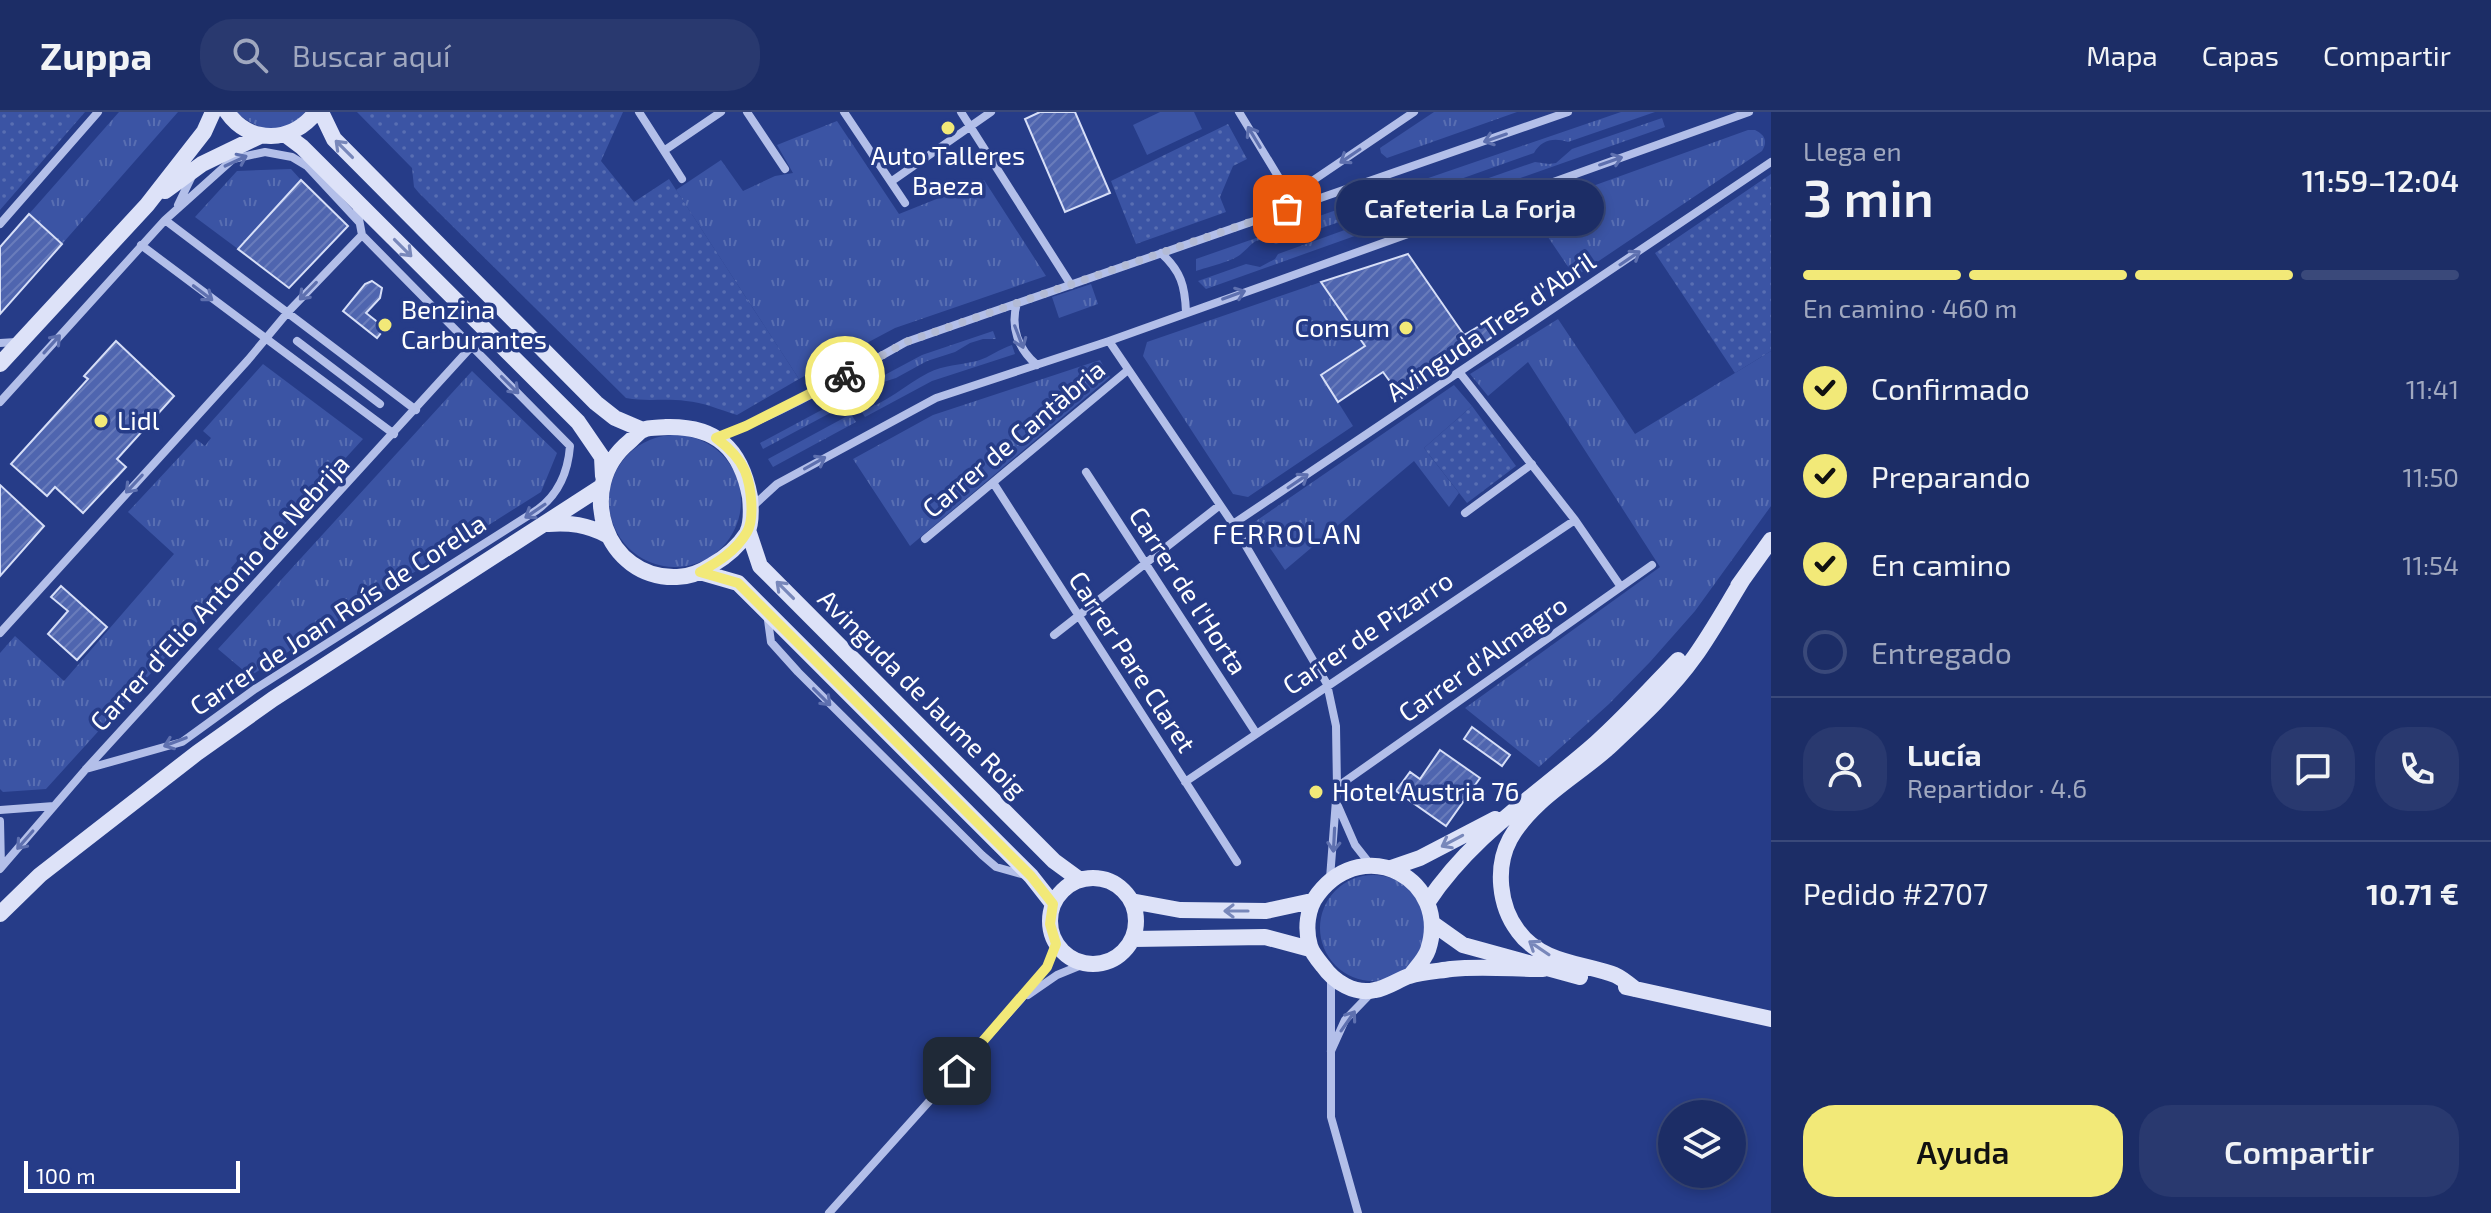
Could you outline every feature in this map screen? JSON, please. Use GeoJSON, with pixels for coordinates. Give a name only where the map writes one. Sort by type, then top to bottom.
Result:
{"type":"FeatureCollection","features":[{"type":"Feature","properties":{"kind":"main road"},"geometry":{"type":"LineString","coordinates":[[0,364],[147,205],[204,132],[213,112]]}},
{"type":"Feature","properties":{"kind":"main road"},"geometry":{"type":"LineString","coordinates":[[227,112],[244,130],[260,136],[286,135],[301,128],[318,112],[334,139],[596,403],[615,418],[643,430],[686,427],[716,438],[732,451],[745,472],[751,507],[748,530],[727,556],[700,572],[677,577],[650,574],[631,563],[607,535],[602,523],[602,457],[578,422],[302,147],[286,135]]}},
{"type":"Feature","properties":{"kind":"main road"},"geometry":{"type":"LineString","coordinates":[[147,205],[196,168],[260,136]]}},
{"type":"Feature","properties":{"kind":"main road"},"geometry":{"type":"LineString","coordinates":[[0,914],[40,875],[210,744],[389,622],[546,524],[602,483],[608,465],[643,430]]}},
{"type":"Feature","properties":{"kind":"main road"},"geometry":{"type":"LineString","coordinates":[[546,524],[566,522],[592,527],[607,535]]}},
{"type":"Feature","properties":{"kind":"main road","name":"Avinguda de Jaume Roig"},"geometry":{"type":"LineString","coordinates":[[748,530],[760,566],[1054,861],[1080,880]]}},
{"type":"Feature","properties":{"kind":"main road"},"geometry":{"type":"LineString","coordinates":[[1427,903],[1443,879],[1511,810],[1596,743],[1684,653],[1771,540]]}},
{"type":"Feature","properties":{"kind":"main road","name":"Avinguda de Jaume Roig"},"geometry":{"type":"LineString","coordinates":[[700,572],[738,583],[1031,876],[1053,904]]}},
{"type":"Feature","properties":{"kind":"main road"},"geometry":{"type":"LineString","coordinates":[[1635,989],[1618,976],[1565,962],[1538,950],[1517,931],[1503,900],[1500,870],[1509,841],[1529,812],[1605,750],[1645,712],[1694,658],[1743,579]]}},
{"type":"Feature","properties":{"kind":"main road"},"geometry":{"type":"LineString","coordinates":[[1391,868],[1420,858],[1511,810]]}},
{"type":"Feature","properties":{"kind":"main road"},"geometry":{"type":"LineString","coordinates":[[1411,975],[1428,952],[1432,923],[1427,903],[1413,882],[1391,868],[1370,864],[1349,868],[1330,878],[1312,901],[1306,925],[1310,949],[1331,978],[1351,988],[1374,991],[1411,975],[1454,969],[1543,969]]}},
{"type":"Feature","properties":{"kind":"main road"},"geometry":{"type":"LineString","coordinates":[[1100,879],[1118,886],[1131,901],[1136,920],[1133,939],[1121,955],[1103,964],[1084,964],[1068,957],[1056,944],[1050,924],[1053,904],[1064,889],[1080,880],[1100,879]]}},
{"type":"Feature","properties":{"kind":"main road"},"geometry":{"type":"LineString","coordinates":[[1131,901],[1180,910],[1266,911],[1312,901]]}},
{"type":"Feature","properties":{"kind":"main road"},"geometry":{"type":"LineString","coordinates":[[1432,923],[1463,945],[1543,969],[1771,1019]]}},
{"type":"Feature","properties":{"kind":"main road"},"geometry":{"type":"LineString","coordinates":[[1133,939],[1265,937],[1310,949]]}},
{"type":"Feature","properties":{"kind":"street"},"geometry":{"type":"LineString","coordinates":[[0,224],[98,112]]}},
{"type":"Feature","properties":{"kind":"street"},"geometry":{"type":"LineString","coordinates":[[639,112],[682,179]]}},
{"type":"Feature","properties":{"kind":"street"},"geometry":{"type":"LineString","coordinates":[[665,150],[721,112]]}},
{"type":"Feature","properties":{"kind":"street"},"geometry":{"type":"LineString","coordinates":[[747,112],[785,169]]}},
{"type":"Feature","properties":{"kind":"street"},"geometry":{"type":"LineString","coordinates":[[844,112],[905,203]]}},
{"type":"Feature","properties":{"kind":"street"},"geometry":{"type":"LineString","coordinates":[[961,112],[1071,285]]}},
{"type":"Feature","properties":{"kind":"street"},"geometry":{"type":"LineString","coordinates":[[892,181],[991,112]]}},
{"type":"Feature","properties":{"kind":"street"},"geometry":{"type":"LineString","coordinates":[[1239,112],[1290,196],[1303,204]]}},
{"type":"Feature","properties":{"kind":"street"},"geometry":{"type":"LineString","coordinates":[[1270,214],[1290,196],[1414,112]]}},
{"type":"Feature","properties":{"kind":"street"},"geometry":{"type":"LineString","coordinates":[[716,438],[838,380],[906,342],[1568,112]]}},
{"type":"Feature","properties":{"kind":"street"},"geometry":{"type":"LineString","coordinates":[[751,507],[777,484],[936,398],[1109,341],[1749,112]]}},
{"type":"Feature","properties":{"kind":"street"},"geometry":{"type":"LineString","coordinates":[[0,402],[141,245],[233,159],[265,152],[292,157],[307,166],[359,222]]}},
{"type":"Feature","properties":{"kind":"street","name":"Avinguda Tres d'Abril"},"geometry":{"type":"LineString","coordinates":[[1233,524],[1771,162]]}},
{"type":"Feature","properties":{"kind":"street"},"geometry":{"type":"LineString","coordinates":[[176,209],[196,168]]}},
{"type":"Feature","properties":{"kind":"street"},"geometry":{"type":"LineString","coordinates":[[355,200],[362,235],[472,346]]}},
{"type":"Feature","properties":{"kind":"street"},"geometry":{"type":"LineString","coordinates":[[165,220],[416,410]]}},
{"type":"Feature","properties":{"kind":"street"},"geometry":{"type":"LineString","coordinates":[[0,633],[288,312],[362,235]]}},
{"type":"Feature","properties":{"kind":"street"},"geometry":{"type":"LineString","coordinates":[[141,245],[394,434]]}},
{"type":"Feature","properties":{"kind":"street"},"geometry":{"type":"LineString","coordinates":[[1161,253],[1177,268],[1183,281],[1186,312]]}},
{"type":"Feature","properties":{"kind":"street"},"geometry":{"type":"LineString","coordinates":[[1017,303],[1013,317],[1016,336],[1037,365]]}},
{"type":"Feature","properties":{"kind":"street"},"geometry":{"type":"LineString","coordinates":[[297,341],[380,404]]}},
{"type":"Feature","properties":{"kind":"street"},"geometry":{"type":"LineString","coordinates":[[1109,341],[1233,524],[1327,684],[1336,726],[1337,787],[1330,878]]}},
{"type":"Feature","properties":{"kind":"street"},"geometry":{"type":"LineString","coordinates":[[0,343],[21,342]]}},
{"type":"Feature","properties":{"kind":"street","name":"Carrer d'Elio Antonio de Nebrija"},"geometry":{"type":"LineString","coordinates":[[1,868],[86,769],[472,346]]}},
{"type":"Feature","properties":{"kind":"street","name":"Carrer de Joan Roís de Corella"},"geometry":{"type":"LineString","coordinates":[[86,769],[182,742],[255,689],[552,500],[560,484],[570,446],[472,346]]}},
{"type":"Feature","properties":{"kind":"street","name":"Carrer de Cantàbria"},"geometry":{"type":"LineString","coordinates":[[925,539],[1128,370]]}},
{"type":"Feature","properties":{"kind":"street"},"geometry":{"type":"LineString","coordinates":[[1460,373],[1575,520],[1621,587]]}},
{"type":"Feature","properties":{"kind":"street"},"geometry":{"type":"LineString","coordinates":[[1465,513],[1532,464]]}},
{"type":"Feature","properties":{"kind":"street","name":"Carrer de l'Horta"},"geometry":{"type":"LineString","coordinates":[[1086,472],[1256,733]]}},
{"type":"Feature","properties":{"kind":"street","name":"Carrer Pare Claret"},"geometry":{"type":"LineString","coordinates":[[994,484],[1237,862]]}},
{"type":"Feature","properties":{"kind":"street"},"geometry":{"type":"LineString","coordinates":[[1054,635],[1220,505]]}},
{"type":"Feature","properties":{"kind":"street","name":"Carrer de Pizarro"},"geometry":{"type":"LineString","coordinates":[[1185,782],[1575,520]]}},
{"type":"Feature","properties":{"kind":"street","name":"Carrer d'Almagro"},"geometry":{"type":"LineString","coordinates":[[1337,787],[1652,565]]}},
{"type":"Feature","properties":{"kind":"street"},"geometry":{"type":"LineString","coordinates":[[1336,801],[1355,845],[1370,864]]}},
{"type":"Feature","properties":{"kind":"street"},"geometry":{"type":"LineString","coordinates":[[0,810],[55,806]]}},
{"type":"Feature","properties":{"kind":"street"},"geometry":{"type":"LineString","coordinates":[[0,821],[1,868]]}},
{"type":"Feature","properties":{"kind":"street"},"geometry":{"type":"LineString","coordinates":[[829,1213],[1021,999],[1047,967],[1056,944]]}},
{"type":"Feature","properties":{"kind":"street"},"geometry":{"type":"LineString","coordinates":[[1021,999],[1057,975],[1084,964]]}},
{"type":"Feature","properties":{"kind":"street"},"geometry":{"type":"LineString","coordinates":[[1331,978],[1331,1117],[1358,1213]]}},
{"type":"Feature","properties":{"kind":"street"},"geometry":{"type":"LineString","coordinates":[[1329,1056],[1345,1020],[1374,991]]}},
{"type":"Feature","properties":{"kind":"green space"},"geometry":{"type":"Polygon","coordinates":[[[0,112],[85,112],[0,210],[0,112]]]}},
{"type":"Feature","properties":{"kind":"green space"},"geometry":{"type":"Polygon","coordinates":[[[119,112],[178,112],[62,244],[29,214],[119,112]]]}},
{"type":"Feature","properties":{"kind":"green space"},"geometry":{"type":"Polygon","coordinates":[[[236,112],[305,112],[288,126],[270,129],[253,124],[236,112]]]}},
{"type":"Feature","properties":{"kind":"green space"},"geometry":{"type":"Polygon","coordinates":[[[357,112],[623,112],[601,161],[634,202],[669,179],[799,379],[737,415],[692,402],[626,398],[419,193],[414,187],[412,168],[357,112]]]}},
{"type":"Feature","properties":{"kind":"green space"},"geometry":{"type":"Polygon","coordinates":[[[1160,112],[1194,112],[1202,129],[1147,155],[1133,125],[1160,112]]]}},
{"type":"Feature","properties":{"kind":"green space"},"geometry":{"type":"Polygon","coordinates":[[[1434,112],[1517,112],[1387,158],[1381,153],[1380,148],[1434,112]]]}},
{"type":"Feature","properties":{"kind":"green space"},"geometry":{"type":"Polygon","coordinates":[[[1621,112],[1655,112],[1568,142],[1548,141],[1534,153],[1410,197],[1405,186],[1621,112]]]}},
{"type":"Feature","properties":{"kind":"green space"},"geometry":{"type":"Polygon","coordinates":[[[1662,118],[1665,127],[1415,215],[1411,205],[1535,162],[1556,163],[1572,149],[1662,118]]]}},
{"type":"Feature","properties":{"kind":"green space"},"geometry":{"type":"Polygon","coordinates":[[[837,121],[899,214],[984,180],[1046,276],[895,328],[799,379],[676,190],[721,160],[743,191],[775,176],[793,173],[777,145],[837,121]]]}},
{"type":"Feature","properties":{"kind":"green space"},"geometry":{"type":"Polygon","coordinates":[[[1228,124],[1247,159],[1233,166],[1220,197],[1226,212],[1136,244],[1111,181],[1228,124]]]}},
{"type":"Feature","properties":{"kind":"green space"},"geometry":{"type":"Polygon","coordinates":[[[1755,130],[1763,136],[1765,144],[1762,151],[1575,277],[1529,209],[1755,130]]]}},
{"type":"Feature","properties":{"kind":"green space"},"geometry":{"type":"Polygon","coordinates":[[[291,169],[301,180],[238,249],[195,217],[237,171],[291,169]]]}},
{"type":"Feature","properties":{"kind":"green space"},"geometry":{"type":"Polygon","coordinates":[[[1771,174],[1771,351],[1735,373],[1655,253],[1771,174]]]}},
{"type":"Feature","properties":{"kind":"green space"},"geometry":{"type":"Polygon","coordinates":[[[1385,193],[1388,205],[1276,244],[1259,240],[1233,259],[1196,271],[1196,259],[1385,193]]]}},
{"type":"Feature","properties":{"kind":"green space"},"geometry":{"type":"Polygon","coordinates":[[[1392,213],[1394,222],[1206,289],[1198,281],[1246,264],[1260,267],[1278,254],[1392,213]]]}},
{"type":"Feature","properties":{"kind":"green space"},"geometry":{"type":"Polygon","coordinates":[[[1321,282],[1365,346],[1321,375],[1353,426],[1248,497],[1233,494],[1143,356],[1147,342],[1321,282]]]}},
{"type":"Feature","properties":{"kind":"green space"},"geometry":{"type":"Polygon","coordinates":[[[1091,284],[1098,304],[1059,318],[1052,297],[1091,284]]]}},
{"type":"Feature","properties":{"kind":"green space"},"geometry":{"type":"Polygon","coordinates":[[[1558,319],[1635,434],[1771,351],[1771,506],[1695,611],[1650,662],[1539,767],[1465,708],[1660,567],[1528,362],[1488,396],[1470,374],[1558,319]]]}},
{"type":"Feature","properties":{"kind":"green space"},"geometry":{"type":"Polygon","coordinates":[[[993,331],[996,339],[970,343],[955,352],[927,361],[896,378],[874,385],[854,399],[851,393],[922,355],[993,331]]]}},
{"type":"Feature","properties":{"kind":"green space"},"geometry":{"type":"Polygon","coordinates":[[[1012,345],[1015,354],[932,381],[865,417],[861,411],[934,370],[977,361],[1012,345]]]}},
{"type":"Feature","properties":{"kind":"green space"},"geometry":{"type":"Polygon","coordinates":[[[1100,360],[1110,377],[910,546],[853,459],[933,415],[1100,360]]]}},
{"type":"Feature","properties":{"kind":"green space"},"geometry":{"type":"Polygon","coordinates":[[[263,364],[363,439],[246,567],[238,560],[231,568],[239,576],[46,789],[3,792],[0,789],[0,653],[15,636],[64,681],[174,554],[128,512],[196,439],[205,446],[211,438],[203,431],[263,364]]]}},
{"type":"Feature","properties":{"kind":"green space"},"geometry":{"type":"Polygon","coordinates":[[[472,371],[557,453],[541,492],[250,676],[218,649],[472,371]]]}},
{"type":"Feature","properties":{"kind":"green space"},"geometry":{"type":"Polygon","coordinates":[[[1454,385],[1472,406],[1424,448],[1459,493],[1449,507],[1414,461],[1285,570],[1253,523],[1454,385]]]}},
{"type":"Feature","properties":{"kind":"green space"},"geometry":{"type":"Polygon","coordinates":[[[842,399],[845,405],[763,449],[760,443],[842,399]]]}},
{"type":"Feature","properties":{"kind":"green space"},"geometry":{"type":"Polygon","coordinates":[[[1472,406],[1516,466],[1467,503],[1424,448],[1472,406]]]}},
{"type":"Feature","properties":{"kind":"green space"},"geometry":{"type":"Polygon","coordinates":[[[851,414],[856,422],[773,467],[768,459],[851,414]]]}},
{"type":"Feature","properties":{"kind":"green space"},"geometry":{"type":"Polygon","coordinates":[[[675,435],[700,440],[721,455],[736,476],[741,501],[736,526],[721,547],[700,562],[675,567],[650,562],[629,547],[614,526],[609,501],[614,476],[629,455],[650,440],[675,435]]]}},
{"type":"Feature","properties":{"kind":"green space"},"geometry":{"type":"Polygon","coordinates":[[[1373,875],[1393,879],[1411,890],[1422,908],[1426,928],[1422,948],[1411,966],[1393,977],[1373,981],[1353,977],[1335,966],[1324,948],[1320,928],[1324,908],[1335,890],[1353,879],[1373,875]]]}},
{"type":"Feature","properties":{"kind":"building"},"geometry":{"type":"Polygon","coordinates":[[[1040,112],[1075,112],[1110,193],[1065,212],[1025,119],[1040,112]]]}},
{"type":"Feature","properties":{"kind":"building"},"geometry":{"type":"Polygon","coordinates":[[[301,180],[348,226],[289,288],[238,249],[301,180]]]}},
{"type":"Feature","properties":{"kind":"building"},"geometry":{"type":"Polygon","coordinates":[[[29,214],[62,244],[0,314],[0,247],[29,214]]]}},
{"type":"Feature","properties":{"kind":"building","name":"Consum"},"geometry":{"type":"Polygon","coordinates":[[[1408,254],[1464,335],[1486,322],[1495,335],[1402,398],[1383,372],[1338,402],[1321,375],[1365,346],[1321,282],[1408,254]]]}},
{"type":"Feature","properties":{"kind":"building"},"geometry":{"type":"Polygon","coordinates":[[[372,281],[382,288],[380,298],[366,313],[385,328],[377,338],[343,311],[365,284],[372,281]]]}},
{"type":"Feature","properties":{"kind":"building","name":"Lidl"},"geometry":{"type":"Polygon","coordinates":[[[116,341],[174,396],[117,459],[126,467],[83,513],[55,487],[47,496],[11,464],[88,379],[84,376],[116,341]]]}},
{"type":"Feature","properties":{"kind":"building"},"geometry":{"type":"Polygon","coordinates":[[[0,485],[44,526],[0,576],[0,485]]]}},
{"type":"Feature","properties":{"kind":"building"},"geometry":{"type":"Polygon","coordinates":[[[61,586],[107,627],[77,660],[48,634],[68,611],[51,597],[61,586]]]}},
{"type":"Feature","properties":{"kind":"building"},"geometry":{"type":"Polygon","coordinates":[[[1472,727],[1510,755],[1502,766],[1464,739],[1472,727]]]}},
{"type":"Feature","properties":{"kind":"building"},"geometry":{"type":"Polygon","coordinates":[[[1440,750],[1480,778],[1446,826],[1396,791],[1410,772],[1420,779],[1440,750]]]}},
{"type":"Feature","properties":{"kind":"way so far"},"geometry":{"type":"LineString","coordinates":[[845,376],[906,342],[1287,209]]}},
{"type":"Feature","properties":{"kind":"place","name":"Auto Talleres Baeza"},"geometry":{"type":"Point","coordinates":[948,128]}},
{"type":"Feature","properties":{"kind":"place","name":"Cafeteria La Forja"},"geometry":{"type":"Point","coordinates":[1287,209]}},
{"type":"Feature","properties":{"kind":"place","name":"Benzina Carburantes"},"geometry":{"type":"Point","coordinates":[385,325]}},
{"type":"Feature","properties":{"kind":"place","name":"Consum"},"geometry":{"type":"Point","coordinates":[1406,328]}},
{"type":"Feature","properties":{"kind":"place","name":"Lidl"},"geometry":{"type":"Point","coordinates":[101,421]}},
{"type":"Feature","properties":{"kind":"place","name":"Hotel Austria 76"},"geometry":{"type":"Point","coordinates":[1316,792]}},
{"type":"Feature","properties":{"kind":"district","name":"FERROLAN"},"geometry":{"type":"Point","coordinates":[1288,534]}},
{"type":"Feature","properties":{"kind":"route"},"geometry":{"type":"LineString","coordinates":[[845,376],[716,438],[732,451],[745,472],[751,507],[748,530],[727,556],[700,572],[738,583],[1031,876],[1053,904],[1050,924],[1056,944],[1047,967],[957,1071]]}}]}
